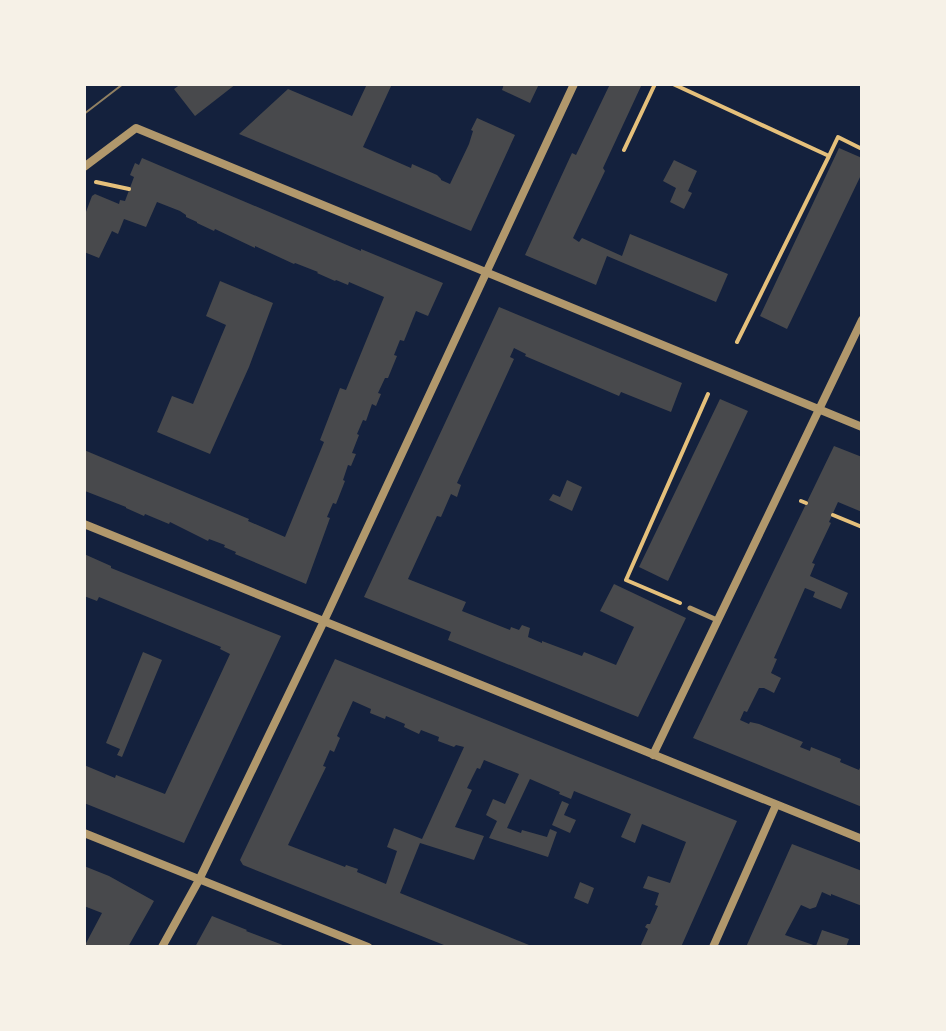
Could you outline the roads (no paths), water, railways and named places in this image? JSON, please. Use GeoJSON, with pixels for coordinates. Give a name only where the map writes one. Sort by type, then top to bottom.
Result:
{"type":"FeatureCollection","features":[{"type":"Feature","properties":{"kind":"street"},"geometry":{"type":"LineString","coordinates":[[162,947],[199,880],[324,621],[574,84]]}},
{"type":"Feature","properties":{"kind":"street"},"geometry":{"type":"LineString","coordinates":[[84,167],[136,128],[862,427]]}},
{"type":"Feature","properties":{"kind":"street"},"geometry":{"type":"LineString","coordinates":[[653,755],[862,320]]}},
{"type":"Feature","properties":{"kind":"street"},"geometry":{"type":"LineString","coordinates":[[84,524],[862,839]]}},
{"type":"Feature","properties":{"kind":"street"},"geometry":{"type":"LineString","coordinates":[[713,947],[776,805]]}},
{"type":"Feature","properties":{"kind":"street"},"geometry":{"type":"LineString","coordinates":[[84,833],[368,947]]}},
{"type":"Feature","properties":{"kind":"lane"},"geometry":{"type":"LineString","coordinates":[[690,608],[717,620]]}},
{"type":"Feature","properties":{"kind":"tram line"},"geometry":{"type":"LineString","coordinates":[[84,114],[123,84]]}}]}
